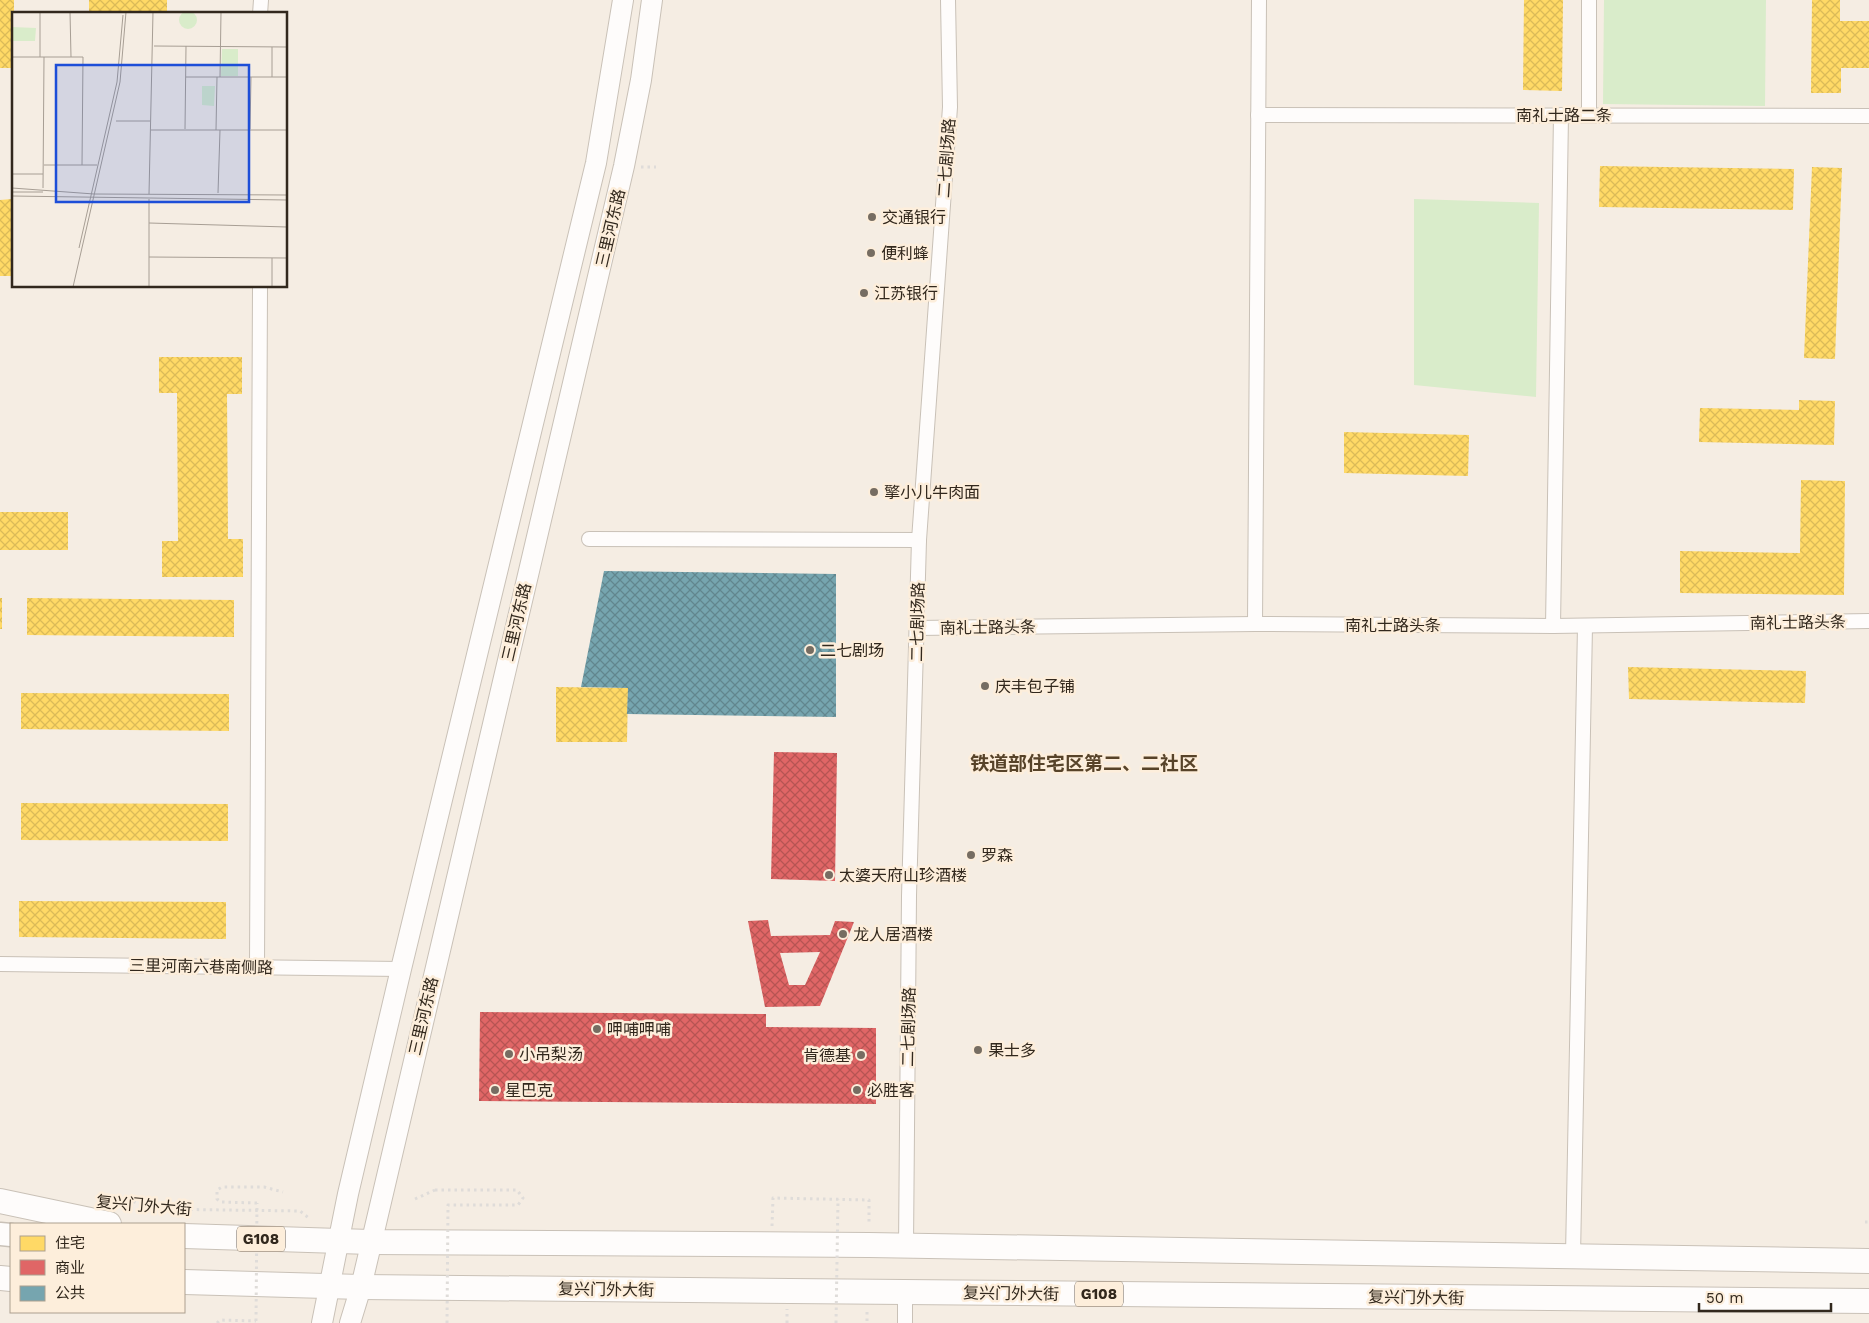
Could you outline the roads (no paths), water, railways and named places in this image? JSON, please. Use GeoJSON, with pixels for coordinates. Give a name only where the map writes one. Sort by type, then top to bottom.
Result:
{"type":"FeatureCollection","features":[{"type":"Feature","properties":{"kind":"highway","name":"复兴门外大街"},"geometry":{"type":"LineString","coordinates":[[0,1201],[104,1223]]}},
{"type":"Feature","properties":{"kind":"highway","name":"复兴门外大街"},"geometry":{"type":"LineString","coordinates":[[185,1236],[370,1242],[868,1245],[1869,1261]]}},
{"type":"Feature","properties":{"kind":"highway","name":"复兴门外大街"},"geometry":{"type":"LineString","coordinates":[[185,1282],[360,1287],[1869,1301]]}},
{"type":"Feature","properties":{"kind":"main road","name":"三里河东路"},"geometry":{"type":"LineString","coordinates":[[322,1323],[348,1194],[401,968],[596,163],[623,0]]}},
{"type":"Feature","properties":{"kind":"main road","name":"三里河东路"},"geometry":{"type":"LineString","coordinates":[[350,1323],[624,166],[642,70],[652,0]]}},
{"type":"Feature","properties":{"kind":"main road"},"geometry":{"type":"LineString","coordinates":[[185,1277],[208,1283]]}},
{"type":"Feature","properties":{"kind":"street","name":"二七剧场路"},"geometry":{"type":"LineString","coordinates":[[906,1246],[909,896],[918,540],[950,106],[948,0]]}},
{"type":"Feature","properties":{"kind":"street"},"geometry":{"type":"LineString","coordinates":[[1255,624],[1259,0]]}},
{"type":"Feature","properties":{"kind":"street"},"geometry":{"type":"LineString","coordinates":[[1589,0],[1589,115]]}},
{"type":"Feature","properties":{"kind":"street","name":"南礼士路二条"},"geometry":{"type":"LineString","coordinates":[[1258,115],[1869,116]]}},
{"type":"Feature","properties":{"kind":"street"},"geometry":{"type":"LineString","coordinates":[[1553,626],[1561,115]]}},
{"type":"Feature","properties":{"kind":"street"},"geometry":{"type":"LineString","coordinates":[[257,967],[260,288]]}},
{"type":"Feature","properties":{"kind":"street"},"geometry":{"type":"LineString","coordinates":[[588,539],[918,540]]}},
{"type":"Feature","properties":{"kind":"street","name":"南礼士路头条"},"geometry":{"type":"LineString","coordinates":[[917,628],[1255,624],[1585,626],[1869,621]]}},
{"type":"Feature","properties":{"kind":"street"},"geometry":{"type":"LineString","coordinates":[[1573,1256],[1585,626]]}},
{"type":"Feature","properties":{"kind":"street","name":"三里河南六巷南侧路"},"geometry":{"type":"LineString","coordinates":[[0,964],[401,968]]}},
{"type":"Feature","properties":{"kind":"street"},"geometry":{"type":"LineString","coordinates":[[905,1291],[905,1323]]}},
{"type":"Feature","properties":{"kind":"place","name":"交通银行"},"geometry":{"type":"Point","coordinates":[872,217]}},
{"type":"Feature","properties":{"kind":"place","name":"便利蜂"},"geometry":{"type":"Point","coordinates":[871,253]}},
{"type":"Feature","properties":{"kind":"place","name":"江苏银行"},"geometry":{"type":"Point","coordinates":[864,293]}},
{"type":"Feature","properties":{"kind":"place","name":"擎小儿牛肉面"},"geometry":{"type":"Point","coordinates":[874,492]}},
{"type":"Feature","properties":{"kind":"place","name":"二七剧场"},"geometry":{"type":"Point","coordinates":[810,650]}},
{"type":"Feature","properties":{"kind":"place","name":"庆丰包子铺"},"geometry":{"type":"Point","coordinates":[985,686]}},
{"type":"Feature","properties":{"kind":"place","name":"罗森"},"geometry":{"type":"Point","coordinates":[971,855]}},
{"type":"Feature","properties":{"kind":"place","name":"太婆天府山珍酒楼"},"geometry":{"type":"Point","coordinates":[829,875]}},
{"type":"Feature","properties":{"kind":"place","name":"龙人居酒楼"},"geometry":{"type":"Point","coordinates":[843,934]}},
{"type":"Feature","properties":{"kind":"place","name":"呷哺呷哺"},"geometry":{"type":"Point","coordinates":[597,1029]}},
{"type":"Feature","properties":{"kind":"place","name":"果士多"},"geometry":{"type":"Point","coordinates":[978,1050]}},
{"type":"Feature","properties":{"kind":"place","name":"小吊梨汤"},"geometry":{"type":"Point","coordinates":[509,1054]}},
{"type":"Feature","properties":{"kind":"place","name":"肯德基"},"geometry":{"type":"Point","coordinates":[861,1055]}},
{"type":"Feature","properties":{"kind":"place","name":"星巴克"},"geometry":{"type":"Point","coordinates":[495,1090]}},
{"type":"Feature","properties":{"kind":"place","name":"必胜客"},"geometry":{"type":"Point","coordinates":[857,1090]}},
{"type":"Feature","properties":{"kind":"district","name":"铁道部住宅区第二、二社区"},"geometry":{"type":"Point","coordinates":[1084,763]}}]}
